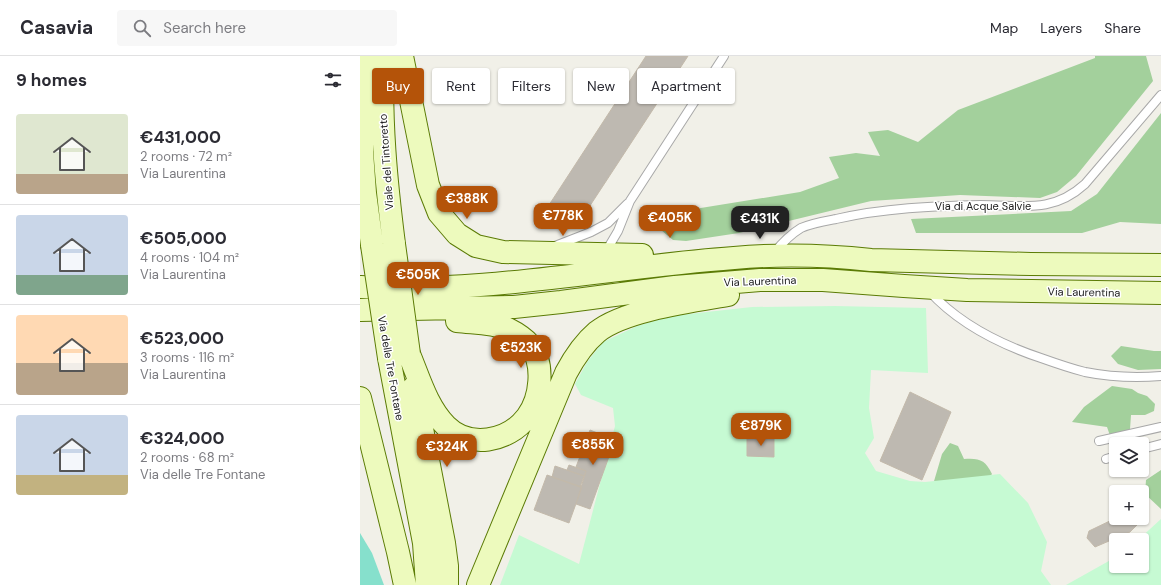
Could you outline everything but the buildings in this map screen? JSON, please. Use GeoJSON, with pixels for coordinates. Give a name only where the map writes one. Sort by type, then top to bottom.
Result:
{"type":"FeatureCollection","features":[{"type":"Feature","properties":{"kind":"main road","name":"Viale del Tintoretto"},"geometry":{"type":"LineString","coordinates":[[362,56],[363,158],[365,193],[372,245]]}},
{"type":"Feature","properties":{"kind":"main road","name":"Viale del Tintoretto"},"geometry":{"type":"LineString","coordinates":[[383,56],[382,92],[384,154],[394,244]]}},
{"type":"Feature","properties":{"kind":"main road"},"geometry":{"type":"LineString","coordinates":[[402,56],[428,185],[439,213],[452,230],[472,244],[482,248],[503,252],[532,254],[736,258],[846,257],[871,260],[1031,264],[1161,265]]}},
{"type":"Feature","properties":{"kind":"main road","name":"Via delle Tre Fontane"},"geometry":{"type":"LineString","coordinates":[[394,244],[399,356],[426,556],[427,585]]}},
{"type":"Feature","properties":{"kind":"main road","name":"Via delle Tre Fontane"},"geometry":{"type":"LineString","coordinates":[[372,245],[399,356],[426,451],[440,518],[446,556],[447,585]]}},
{"type":"Feature","properties":{"kind":"main road"},"geometry":{"type":"LineString","coordinates":[[360,286],[424,287],[474,285],[527,281],[660,265],[736,258]]}},
{"type":"Feature","properties":{"kind":"main road"},"geometry":{"type":"LineString","coordinates":[[478,585],[566,373],[580,350],[591,338],[605,327],[622,319],[642,313],[757,289],[789,279]]}},
{"type":"Feature","properties":{"kind":"main road","name":"Via Laurentina"},"geometry":{"type":"LineString","coordinates":[[360,311],[514,307],[683,286],[789,279],[823,280],[925,288],[1161,293]]}},
{"type":"Feature","properties":{"kind":"main road"},"geometry":{"type":"LineString","coordinates":[[360,311],[482,323],[503,328],[516,334],[530,345],[538,366],[538,390],[532,409],[520,425],[502,435],[482,440],[464,438],[447,427],[436,413],[399,356]]}},
{"type":"Feature","properties":{"kind":"main road"},"geometry":{"type":"LineString","coordinates":[[360,398],[405,585]]}},
{"type":"Feature","properties":{"kind":"lane"},"geometry":{"type":"LineString","coordinates":[[604,255],[618,230],[630,201],[724,56]]}},
{"type":"Feature","properties":{"kind":"lane","name":"Via di Acque Salvie"},"geometry":{"type":"LineString","coordinates":[[772,257],[784,242],[802,228],[852,215],[888,210],[941,206],[1032,207],[1059,201],[1072,194],[1085,184],[1161,95]]}},
{"type":"Feature","properties":{"kind":"lane"},"geometry":{"type":"LineString","coordinates":[[532,254],[600,228],[612,220],[630,201]]}},
{"type":"Feature","properties":{"kind":"lane"},"geometry":{"type":"LineString","coordinates":[[925,288],[946,309],[965,323],[986,335],[1025,353],[1086,372],[1115,376],[1161,376]]}},
{"type":"Feature","properties":{"kind":"lane"},"geometry":{"type":"LineString","coordinates":[[1099,441],[1161,427]]}},
{"type":"Feature","properties":{"kind":"lane"},"geometry":{"type":"LineString","coordinates":[[1149,447],[1161,444]]}},
{"type":"Feature","properties":{"kind":"green space"},"geometry":{"type":"Polygon","coordinates":[[[1095,56],[1146,56],[1153,81],[1076,176],[1057,192],[1040,198],[960,195],[871,201],[739,233],[686,241],[673,240],[661,230],[676,212],[800,192],[839,178],[829,157],[856,153],[880,156],[868,132],[888,130],[918,142],[958,110],[1095,58],[1095,56]]]}},
{"type":"Feature","properties":{"kind":"green space"},"geometry":{"type":"Polygon","coordinates":[[[1161,113],[1161,224],[1120,222],[1082,233],[916,233],[911,219],[1071,211],[1097,194],[1161,113]]]}},
{"type":"Feature","properties":{"kind":"green space"},"geometry":{"type":"Polygon","coordinates":[[[835,306],[926,308],[928,373],[871,370],[869,408],[874,438],[865,453],[876,471],[910,481],[925,482],[1000,474],[1028,503],[1047,542],[1041,571],[1051,585],[500,585],[519,535],[579,564],[615,426],[613,408],[581,395],[575,384],[587,362],[603,342],[637,326],[670,316],[752,307],[835,306]]]}},
{"type":"Feature","properties":{"kind":"green space"},"geometry":{"type":"Polygon","coordinates":[[[1121,346],[1161,351],[1161,369],[1138,370],[1118,364],[1111,356],[1121,346]]]}},
{"type":"Feature","properties":{"kind":"green space"},"geometry":{"type":"Polygon","coordinates":[[[1112,386],[1132,389],[1147,396],[1155,404],[1154,411],[1145,415],[1131,415],[1129,437],[1110,437],[1107,427],[1072,422],[1084,407],[1112,386]]]}},
{"type":"Feature","properties":{"kind":"green space"},"geometry":{"type":"Polygon","coordinates":[[[950,443],[958,446],[964,459],[981,461],[987,466],[992,474],[985,483],[927,505],[942,454],[950,443]]]}},
{"type":"Feature","properties":{"kind":"green space"},"geometry":{"type":"Polygon","coordinates":[[[1161,470],[1161,509],[1149,498],[1149,485],[1146,485],[1146,480],[1161,470]]]}},
{"type":"Feature","properties":{"kind":"green space"},"geometry":{"type":"Polygon","coordinates":[[[1161,519],[1161,585],[1066,585],[1109,561],[1109,573],[1149,573],[1149,533],[1146,533],[1161,519]]]}},
{"type":"Feature","properties":{"kind":"green space"},"geometry":{"type":"Polygon","coordinates":[[[360,533],[372,553],[384,585],[360,585],[360,533]]]}}]}
